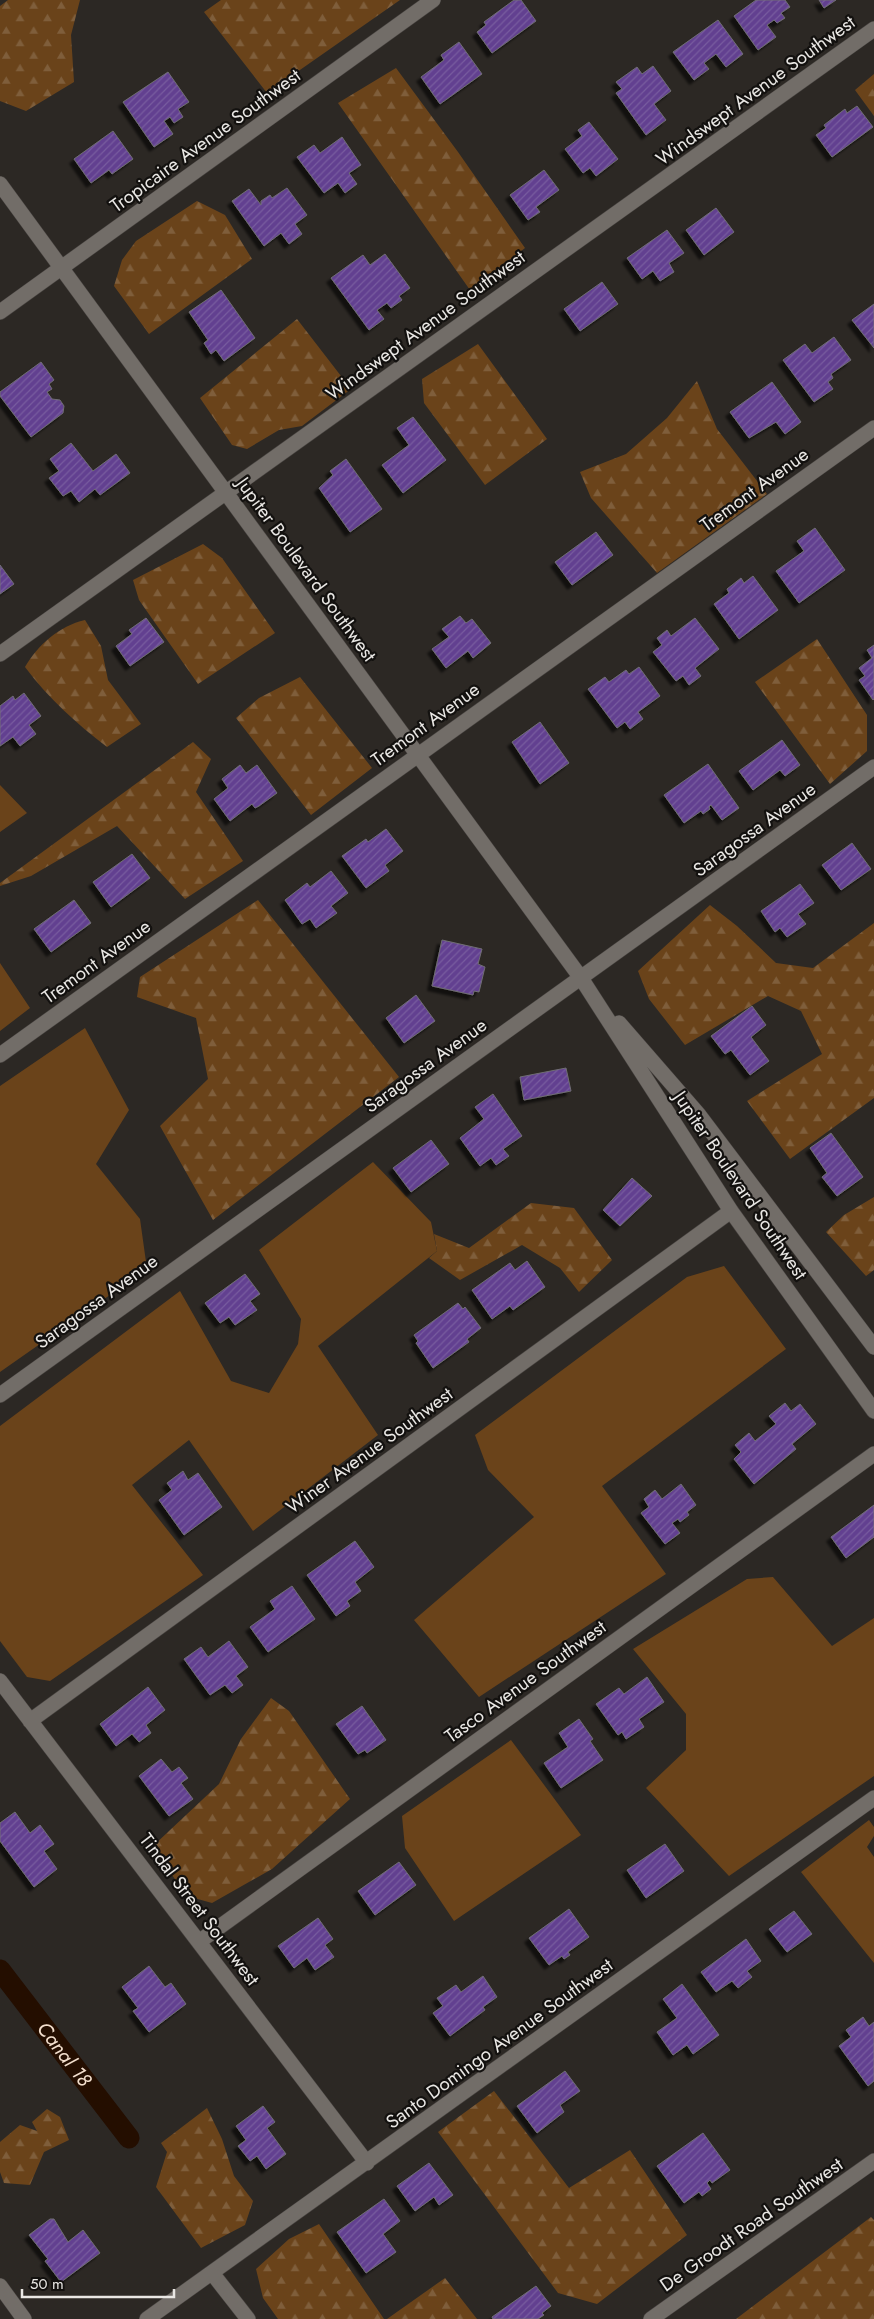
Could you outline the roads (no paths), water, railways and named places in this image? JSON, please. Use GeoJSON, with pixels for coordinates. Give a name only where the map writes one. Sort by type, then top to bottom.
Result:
{"type":"FeatureCollection","features":[{"type":"Feature","properties":{"kind":"street","name":"Tropicaire Avenue Southwest"},"geometry":{"type":"LineString","coordinates":[[0,312],[433,0]]}},
{"type":"Feature","properties":{"kind":"street","name":"Windswept Avenue Southwest"},"geometry":{"type":"LineString","coordinates":[[0,654],[874,30]]}},
{"type":"Feature","properties":{"kind":"street","name":"Jupiter Boulevard Southwest"},"geometry":{"type":"LineString","coordinates":[[0,184],[581,978],[731,1211],[874,1411]]}},
{"type":"Feature","properties":{"kind":"street","name":"Tremont Avenue"},"geometry":{"type":"LineString","coordinates":[[0,1054],[874,428]]}},
{"type":"Feature","properties":{"kind":"street","name":"Saragossa Avenue"},"geometry":{"type":"LineString","coordinates":[[0,1395],[874,768]]}},
{"type":"Feature","properties":{"kind":"street","name":"Jupiter Boulevard Southwest"},"geometry":{"type":"LineString","coordinates":[[581,978],[699,1116],[874,1347]]}},
{"type":"Feature","properties":{"kind":"street","name":"Winer Avenue Southwest"},"geometry":{"type":"LineString","coordinates":[[30,1721],[731,1211]]}},
{"type":"Feature","properties":{"kind":"street","name":"Tasco Avenue Southwest"},"geometry":{"type":"LineString","coordinates":[[200,1941],[874,1454]]}},
{"type":"Feature","properties":{"kind":"street","name":"Tindal Street Southwest"},"geometry":{"type":"LineString","coordinates":[[0,1681],[200,1941],[367,2163]]}},
{"type":"Feature","properties":{"kind":"street","name":"Santo Domingo Avenue Southwest"},"geometry":{"type":"LineString","coordinates":[[147,2319],[874,1798]]}},
{"type":"Feature","properties":{"kind":"street","name":"De Groodt Road Southwest"},"geometry":{"type":"LineString","coordinates":[[651,2319],[874,2161]]}},
{"type":"Feature","properties":{"kind":"street"},"geometry":{"type":"LineString","coordinates":[[212,2273],[248,2319]]}},
{"type":"Feature","properties":{"kind":"street"},"geometry":{"type":"LineString","coordinates":[[0,2286],[24,2319]]}},
{"type":"Feature","properties":{"kind":"waterway","name":"Canal 18"},"geometry":{"type":"LineString","coordinates":[[0,1970],[129,2138]]}}]}
